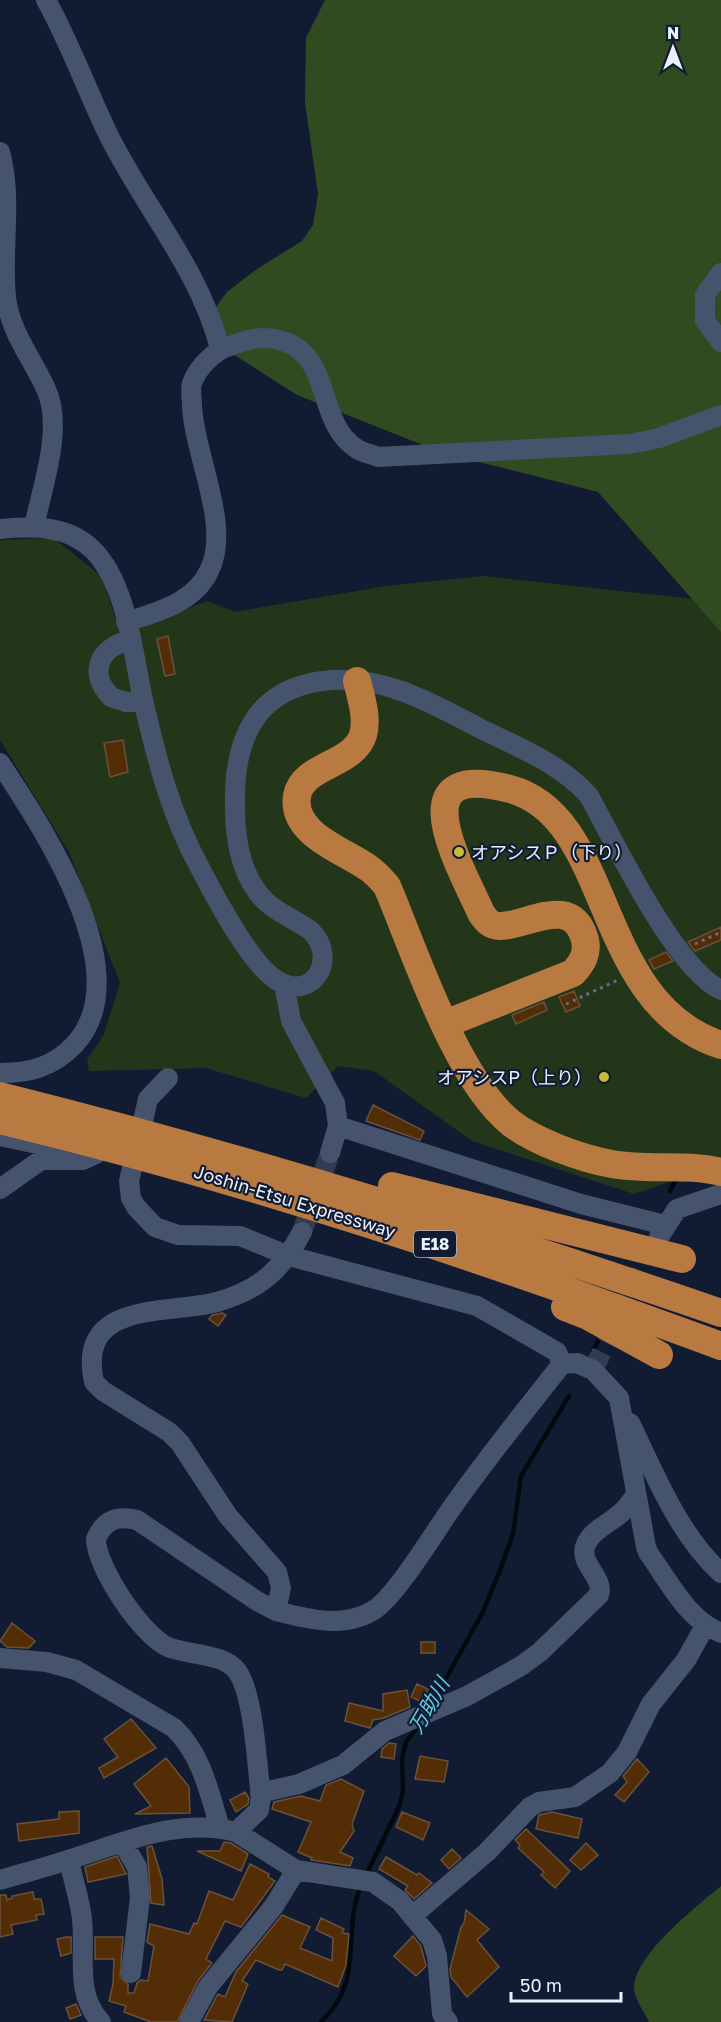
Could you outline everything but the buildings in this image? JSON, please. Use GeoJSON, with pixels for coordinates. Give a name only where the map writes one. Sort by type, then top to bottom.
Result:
{"type":"FeatureCollection","features":[{"type":"Feature","properties":{"kind":"highway"},"geometry":{"type":"LineString","coordinates":[[357,681],[364,726],[360,742],[347,754],[303,782],[297,798],[297,807],[310,831],[369,868],[387,886],[445,1024],[459,1054],[478,1084],[499,1112],[525,1132],[610,1164],[632,1167],[692,1167],[721,1172]]}},
{"type":"Feature","properties":{"kind":"highway"},"geometry":{"type":"LineString","coordinates":[[445,1024],[573,973],[584,959],[585,941],[581,930],[565,917],[539,915],[514,924],[496,926],[488,922],[481,913],[445,831],[443,809],[445,801],[457,789],[483,785],[525,794],[552,813],[574,844],[629,962],[650,997],[680,1025],[721,1046]]}},
{"type":"Feature","properties":{"kind":"highway","name":"Joshin-Etsu Expressway"},"geometry":{"type":"LineString","coordinates":[[0,1096],[394,1204],[721,1313]]}},
{"type":"Feature","properties":{"kind":"highway","name":"Joshin-Etsu Expressway"},"geometry":{"type":"LineString","coordinates":[[0,1120],[146,1135],[279,1195],[485,1261],[721,1346]]}},
{"type":"Feature","properties":{"kind":"highway"},"geometry":{"type":"LineString","coordinates":[[146,1135],[322,1169],[682,1259]]}},
{"type":"Feature","properties":{"kind":"highway"},"geometry":{"type":"LineString","coordinates":[[279,1195],[588,1316],[659,1355]]}},
{"type":"Feature","properties":{"kind":"street"},"geometry":{"type":"LineString","coordinates":[[46,0],[69,42],[108,133],[207,306],[220,349]]}},
{"type":"Feature","properties":{"kind":"street"},"geometry":{"type":"LineString","coordinates":[[0,152],[7,200],[5,280],[8,310],[20,342],[46,388],[53,417],[50,447],[34,527]]}},
{"type":"Feature","properties":{"kind":"street"},"geometry":{"type":"LineString","coordinates":[[721,273],[705,295],[705,321],[721,342]]}},
{"type":"Feature","properties":{"kind":"street"},"geometry":{"type":"LineString","coordinates":[[143,702],[126,702],[111,697],[100,677],[99,664],[104,651],[118,642],[128,631],[184,599],[203,582],[214,558],[215,523],[193,416],[192,384],[205,364],[220,349],[252,337],[283,342],[305,354],[318,371],[329,416],[341,435],[357,449],[378,457],[630,444],[659,438],[721,414]]}},
{"type":"Feature","properties":{"kind":"street"},"geometry":{"type":"LineString","coordinates":[[0,529],[34,527],[66,533],[93,550],[111,575],[128,631],[143,702],[172,807],[188,846],[249,950],[268,974],[284,984],[298,986],[311,981],[322,969],[323,952],[317,936],[264,900],[243,865],[235,809],[240,749],[252,720],[262,709],[286,691],[314,682],[357,681],[393,687],[423,699],[552,765],[580,786],[589,796],[673,944],[702,977],[721,990]]}},
{"type":"Feature","properties":{"kind":"street"},"geometry":{"type":"LineString","coordinates":[[0,763],[42,828],[65,875],[90,938],[98,982],[93,1018],[73,1047],[45,1067],[25,1072],[0,1074]]}},
{"type":"Feature","properties":{"kind":"street"},"geometry":{"type":"LineString","coordinates":[[284,984],[291,1021],[335,1103],[338,1126],[330,1153]]}},
{"type":"Feature","properties":{"kind":"street"},"geometry":{"type":"LineString","coordinates":[[168,1078],[148,1100],[146,1135],[129,1190],[136,1207],[154,1227],[178,1235],[240,1236],[289,1256],[477,1306],[557,1352],[562,1364]]}},
{"type":"Feature","properties":{"kind":"street"},"geometry":{"type":"LineString","coordinates":[[338,1126],[662,1231],[677,1209],[721,1194]]}},
{"type":"Feature","properties":{"kind":"street"},"geometry":{"type":"LineString","coordinates":[[0,1189],[41,1160],[74,1161],[146,1135]]}},
{"type":"Feature","properties":{"kind":"street"},"geometry":{"type":"LineString","coordinates":[[0,1136],[90,1157]]}},
{"type":"Feature","properties":{"kind":"street"},"geometry":{"type":"LineString","coordinates":[[276,1611],[281,1588],[277,1572],[228,1516],[180,1443],[169,1432],[103,1391],[94,1383],[91,1370],[94,1347],[108,1328],[119,1321],[150,1309],[206,1304],[238,1294],[265,1280],[289,1256],[302,1232]]}},
{"type":"Feature","properties":{"kind":"street"},"geometry":{"type":"LineString","coordinates":[[228,1830],[259,1810],[260,1793],[248,1701],[238,1672],[221,1661],[167,1647],[143,1627],[102,1565],[96,1547],[100,1530],[108,1521],[117,1517],[136,1520],[257,1601],[276,1611],[328,1621],[356,1618],[375,1610],[393,1589],[484,1462],[562,1364],[577,1363],[593,1370],[619,1398],[675,1512],[702,1554],[721,1573]]}},
{"type":"Feature","properties":{"kind":"street"},"geometry":{"type":"LineString","coordinates":[[412,1916],[487,1852],[530,1807],[539,1802],[576,1797],[610,1773],[627,1752],[651,1704],[713,1630],[692,1615],[649,1554],[619,1398]]}},
{"type":"Feature","properties":{"kind":"street"},"geometry":{"type":"LineString","coordinates":[[260,1793],[299,1784],[343,1765],[385,1731],[521,1666],[540,1652],[599,1595],[600,1586],[586,1559],[585,1545],[591,1537],[621,1513],[636,1495]]}},
{"type":"Feature","properties":{"kind":"street"},"geometry":{"type":"LineString","coordinates":[[0,1658],[47,1662],[76,1670],[174,1728],[185,1738],[199,1761],[228,1830]]}},
{"type":"Feature","properties":{"kind":"street"},"geometry":{"type":"LineString","coordinates":[[0,1880],[165,1830],[228,1830],[296,1870],[362,1880],[388,1891],[432,1940],[437,1956],[442,2014],[448,2022]]}},
{"type":"Feature","properties":{"kind":"street"},"geometry":{"type":"LineString","coordinates":[[122,1842],[137,1867],[140,1898],[131,1973]]}},
{"type":"Feature","properties":{"kind":"street"},"geometry":{"type":"LineString","coordinates":[[69,1860],[82,1918],[83,1986],[88,2003],[101,2022]]}},
{"type":"Feature","properties":{"kind":"street"},"geometry":{"type":"LineString","coordinates":[[189,2022],[208,1987],[274,1906],[296,1870]]}},
{"type":"Feature","properties":{"kind":"green space"},"geometry":{"type":"Polygon","coordinates":[[[325,0],[721,0],[721,632],[598,492],[443,453],[297,395],[230,352],[213,311],[227,292],[257,269],[302,241],[313,225],[318,194],[305,102],[306,38],[325,0]]]}},
{"type":"Feature","properties":{"kind":"green space"},"geometry":{"type":"Polygon","coordinates":[[[54,538],[102,577],[120,632],[208,601],[234,612],[386,586],[483,576],[721,602],[721,1164],[634,1194],[472,1141],[374,1071],[338,1066],[306,1098],[206,1068],[89,1071],[87,1060],[104,1034],[120,983],[69,852],[0,740],[0,540],[54,538]]]}},
{"type":"Feature","properties":{"kind":"green space"},"geometry":{"type":"Polygon","coordinates":[[[721,1886],[721,2022],[649,2022],[634,1992],[637,1975],[644,1961],[668,1932],[721,1886]]]}},
{"type":"Feature","properties":{"kind":"waterway","name":"万助川"},"geometry":{"type":"LineString","coordinates":[[670,1191],[676,1179]]}},
{"type":"Feature","properties":{"kind":"waterway","name":"万助川"},"geometry":{"type":"LineString","coordinates":[[593,1351],[600,1337]]}},
{"type":"Feature","properties":{"kind":"waterway","name":"万助川"},"geometry":{"type":"LineString","coordinates":[[431,1705],[483,1612],[500,1570],[513,1534],[521,1476],[569,1396]]}},
{"type":"Feature","properties":{"kind":"waterway","name":"万助川"},"geometry":{"type":"LineString","coordinates":[[366,1875],[399,1807],[403,1791],[402,1759],[406,1742],[419,1725]]}},
{"type":"Feature","properties":{"kind":"waterway","name":"万助川"},"geometry":{"type":"LineString","coordinates":[[321,2022],[335,2006],[348,1973],[355,1904],[361,1885]]}},
{"type":"Feature","properties":{"kind":"tunnel"},"geometry":{"type":"LineString","coordinates":[[302,1232],[330,1153]]}},
{"type":"Feature","properties":{"kind":"tunnel"},"geometry":{"type":"LineString","coordinates":[[593,1370],[657,1240]]}},
{"type":"Feature","properties":{"kind":"place","name":"オアシスＰ（下り）"},"geometry":{"type":"Point","coordinates":[459,852]}},
{"type":"Feature","properties":{"kind":"place","name":"オアシスP（上り）"},"geometry":{"type":"Point","coordinates":[604,1077]}}]}
